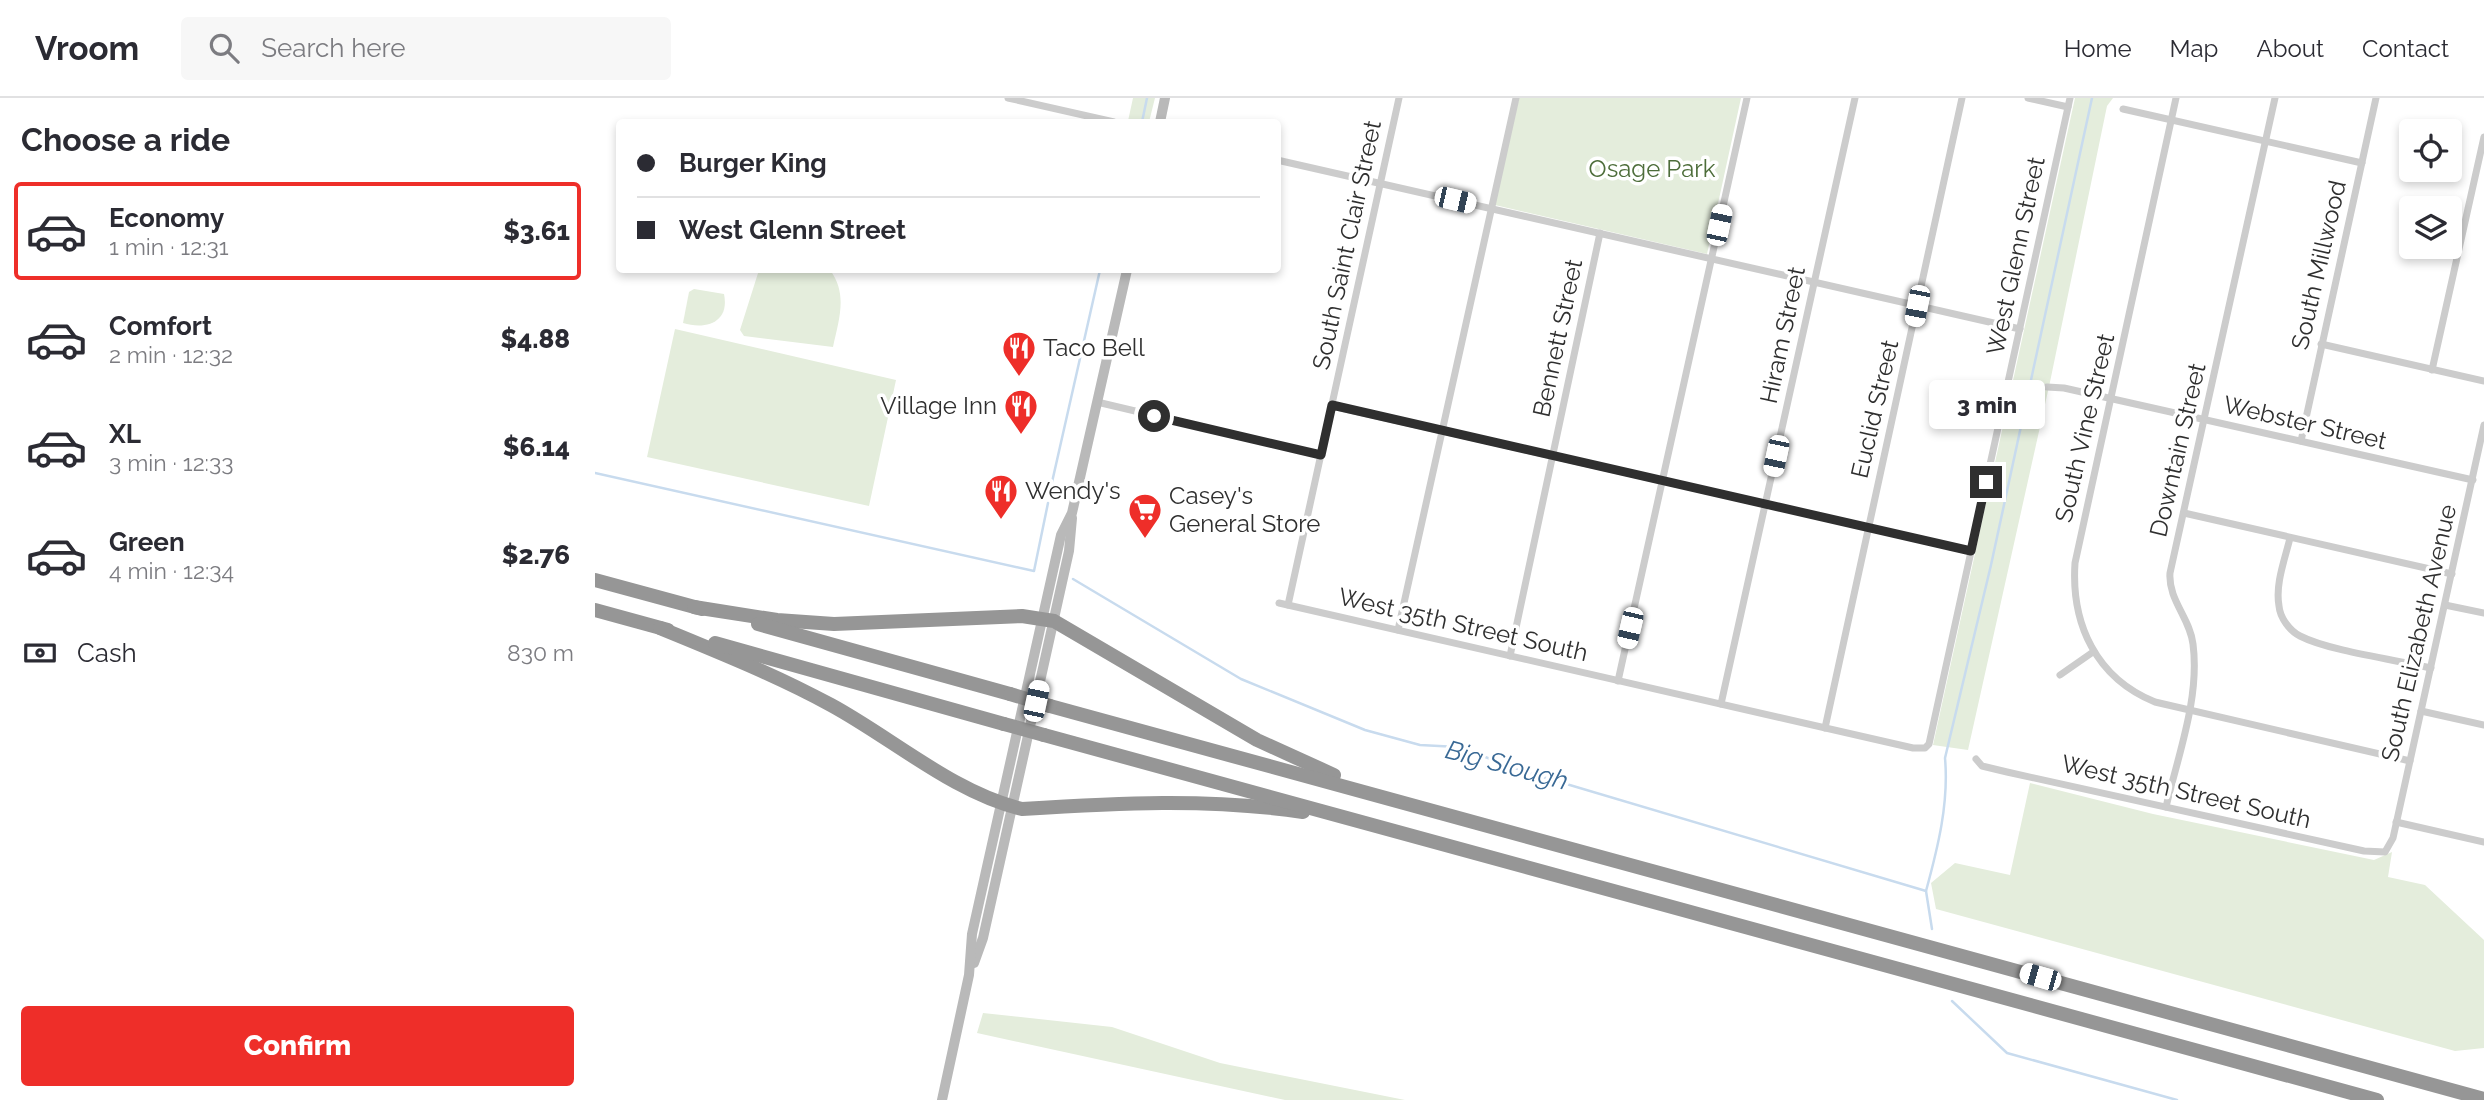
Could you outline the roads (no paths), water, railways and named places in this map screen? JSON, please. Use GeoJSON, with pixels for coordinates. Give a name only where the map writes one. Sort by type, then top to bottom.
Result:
{"type":"FeatureCollection","features":[{"type":"Feature","properties":{"kind":"highway"},"geometry":{"type":"LineString","coordinates":[[595,579],[2484,1099]]}},
{"type":"Feature","properties":{"kind":"highway"},"geometry":{"type":"LineString","coordinates":[[694,607],[777,620],[834,624],[1021,617],[1048,620],[1257,740],[1306,764],[1395,800]]}},
{"type":"Feature","properties":{"kind":"highway"},"geometry":{"type":"LineString","coordinates":[[595,610],[2377,1100]]}},
{"type":"Feature","properties":{"kind":"highway"},"geometry":{"type":"LineString","coordinates":[[660,628],[798,688],[990,801],[1007,806],[1022,809],[1183,802],[1230,803],[1360,820]]}},
{"type":"Feature","properties":{"kind":"highway"},"geometry":{"type":"LineString","coordinates":[[2435,1086],[2484,1092]]}},
{"type":"Feature","properties":{"kind":"main road"},"geometry":{"type":"LineString","coordinates":[[1161,119],[1165,98]]}},
{"type":"Feature","properties":{"kind":"main road"},"geometry":{"type":"LineString","coordinates":[[942,1100],[969,975],[983,938],[1007,806],[1048,620],[1061,535],[1072,513],[1126,273]]}},
{"type":"Feature","properties":{"kind":"street"},"geometry":{"type":"LineString","coordinates":[[1008,98],[1101,119]]}},
{"type":"Feature","properties":{"kind":"street","name":"South Saint Clair Street"},"geometry":{"type":"LineString","coordinates":[[1288,605],[1399,98]]}},
{"type":"Feature","properties":{"kind":"street"},"geometry":{"type":"LineString","coordinates":[[1398,630],[1516,98]]}},
{"type":"Feature","properties":{"kind":"street"},"geometry":{"type":"LineString","coordinates":[[1618,681],[1747,98]]}},
{"type":"Feature","properties":{"kind":"street","name":"Hiram Street"},"geometry":{"type":"LineString","coordinates":[[1721,704],[1854,98]]}},
{"type":"Feature","properties":{"kind":"street","name":"Euclid Street"},"geometry":{"type":"LineString","coordinates":[[1825,728],[1962,98]]}},
{"type":"Feature","properties":{"kind":"street"},"geometry":{"type":"LineString","coordinates":[[2028,98],[2069,107]]}},
{"type":"Feature","properties":{"kind":"street","name":"West Glenn Street"},"geometry":{"type":"LineString","coordinates":[[1925,748],[2070,98]]}},
{"type":"Feature","properties":{"kind":"street","name":"South Vine Street"},"geometry":{"type":"LineString","coordinates":[[2176,98],[2074,563],[2077,613],[2093,652],[2135,693],[2189,711],[2410,761]]}},
{"type":"Feature","properties":{"kind":"street","name":"Downtain Street"},"geometry":{"type":"LineString","coordinates":[[2166,807],[2189,711],[2194,677],[2193,643],[2170,586],[2275,98]]}},
{"type":"Feature","properties":{"kind":"street","name":"South Millwood"},"geometry":{"type":"LineString","coordinates":[[2301,441],[2377,98]]}},
{"type":"Feature","properties":{"kind":"street"},"geometry":{"type":"LineString","coordinates":[[2123,109],[2362,163]]}},
{"type":"Feature","properties":{"kind":"street"},"geometry":{"type":"LineString","coordinates":[[2432,370],[2484,137]]}},
{"type":"Feature","properties":{"kind":"street"},"geometry":{"type":"LineString","coordinates":[[1281,161],[2020,329]]}},
{"type":"Feature","properties":{"kind":"street","name":"Bennett Street"},"geometry":{"type":"LineString","coordinates":[[1510,656],[1600,233]]}},
{"type":"Feature","properties":{"kind":"street"},"geometry":{"type":"LineString","coordinates":[[2321,345],[2484,381]]}},
{"type":"Feature","properties":{"kind":"street","name":"Webster Street"},"geometry":{"type":"LineString","coordinates":[[2047,387],[2064,388],[2473,480]]}},
{"type":"Feature","properties":{"kind":"street"},"geometry":{"type":"LineString","coordinates":[[1097,402],[1321,455]]}},
{"type":"Feature","properties":{"kind":"street"},"geometry":{"type":"LineString","coordinates":[[1332,405],[1971,551]]}},
{"type":"Feature","properties":{"kind":"street","name":"South Elizabeth Avenue"},"geometry":{"type":"LineString","coordinates":[[2389,848],[2483,431]]}},
{"type":"Feature","properties":{"kind":"street"},"geometry":{"type":"LineString","coordinates":[[2184,513],[2452,574]]}},
{"type":"Feature","properties":{"kind":"street"},"geometry":{"type":"LineString","coordinates":[[2290,538],[2279,586],[2279,607],[2284,620],[2296,634],[2323,644],[2431,667]]}},
{"type":"Feature","properties":{"kind":"street","name":"West 35th Street South"},"geometry":{"type":"LineString","coordinates":[[1279,603],[1918,750],[1925,748]]}},
{"type":"Feature","properties":{"kind":"street"},"geometry":{"type":"LineString","coordinates":[[2445,605],[2484,613]]}},
{"type":"Feature","properties":{"kind":"street"},"geometry":{"type":"LineString","coordinates":[[2060,675],[2093,652]]}},
{"type":"Feature","properties":{"kind":"street"},"geometry":{"type":"LineString","coordinates":[[2421,711],[2484,725]]}},
{"type":"Feature","properties":{"kind":"street","name":"West 35th Street South"},"geometry":{"type":"LineString","coordinates":[[1976,758],[1989,768],[2364,851],[2381,853],[2389,848]]}},
{"type":"Feature","properties":{"kind":"street"},"geometry":{"type":"LineString","coordinates":[[2396,822],[2484,842]]}},
{"type":"Feature","properties":{"kind":"waterway"},"geometry":{"type":"LineString","coordinates":[[1143,119],[1147,98]]}},
{"type":"Feature","properties":{"kind":"waterway"},"geometry":{"type":"LineString","coordinates":[[1926,891],[1944,808],[1945,758],[1991,565],[2092,98]]}},
{"type":"Feature","properties":{"kind":"waterway"},"geometry":{"type":"LineString","coordinates":[[1050,491],[1099,273]]}},
{"type":"Feature","properties":{"kind":"waterway"},"geometry":{"type":"LineString","coordinates":[[595,473],[1034,571],[1048,503]]}},
{"type":"Feature","properties":{"kind":"waterway","name":"Big Slough"},"geometry":{"type":"LineString","coordinates":[[1073,579],[1241,679],[1365,730],[1420,745],[1458,747],[1526,772],[1926,891],[1932,929]]}},
{"type":"Feature","properties":{"kind":"waterway","name":"Big Slough"},"geometry":{"type":"LineString","coordinates":[[1952,1001],[2007,1053],[2177,1100]]}},
{"type":"Feature","properties":{"kind":"place","name":"Taco Bell"},"geometry":{"type":"Point","coordinates":[1019,378]}},
{"type":"Feature","properties":{"kind":"place","name":"Village Inn"},"geometry":{"type":"Point","coordinates":[1021,436]}},
{"type":"Feature","properties":{"kind":"place","name":"Wendy's"},"geometry":{"type":"Point","coordinates":[1001,521]}},
{"type":"Feature","properties":{"kind":"place","name":"Casey's General Store"},"geometry":{"type":"Point","coordinates":[1145,540]}},
{"type":"Feature","properties":{"kind":"park label","name":"Osage Park"},"geometry":{"type":"Point","coordinates":[1652,169]}}]}
